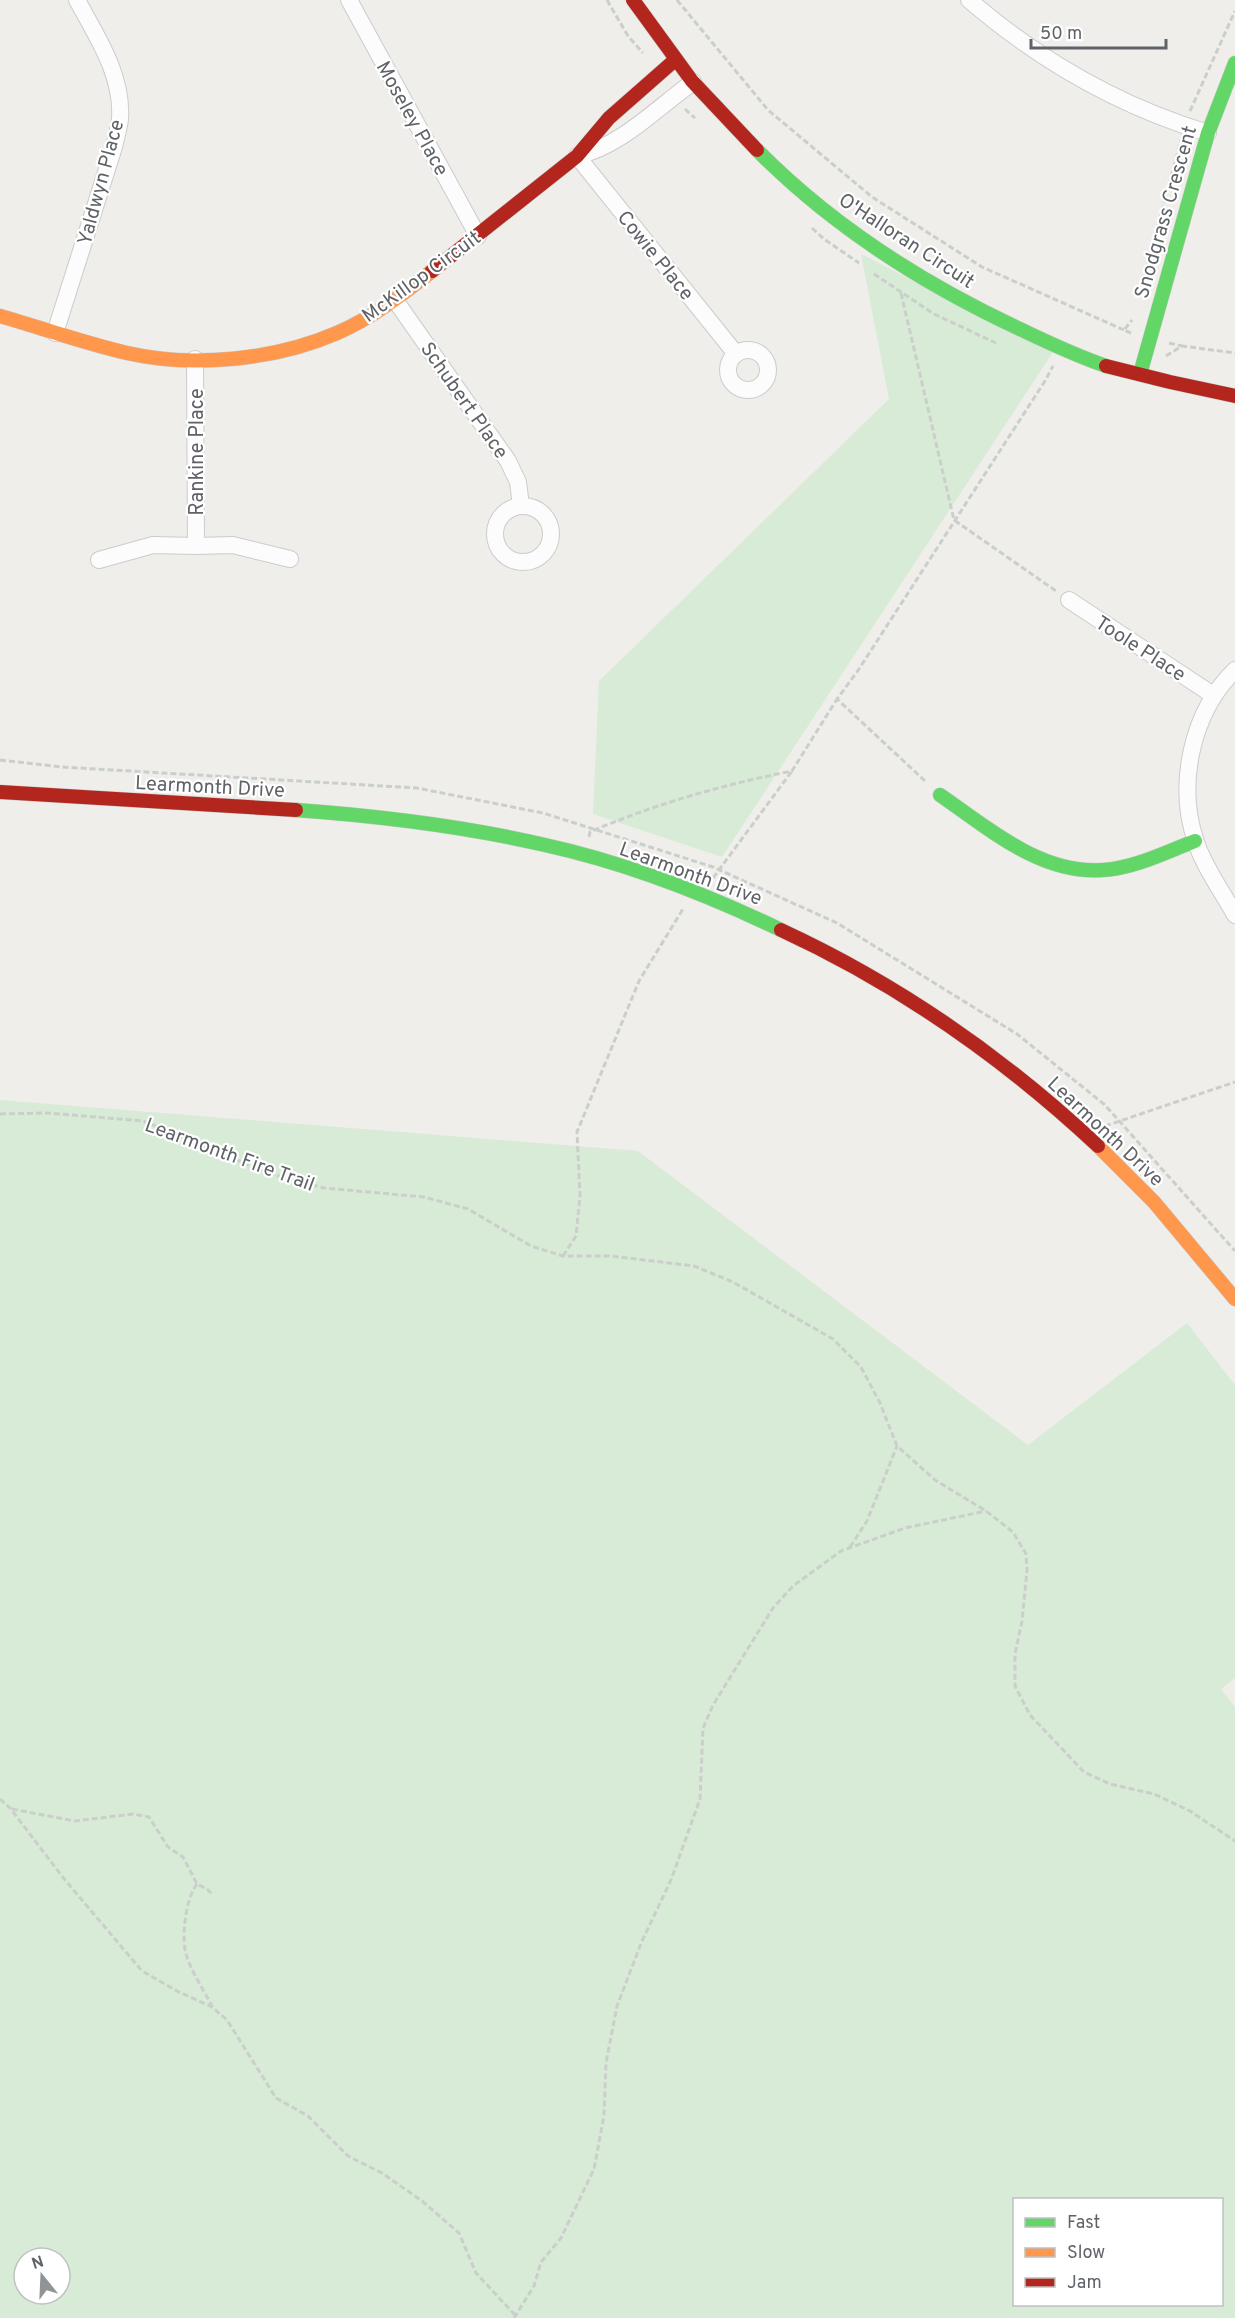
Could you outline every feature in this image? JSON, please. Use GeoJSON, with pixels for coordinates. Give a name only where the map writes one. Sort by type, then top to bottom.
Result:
{"type":"FeatureCollection","features":[{"type":"Feature","properties":{"kind":"street","name":"Yaldwyn Place"},"geometry":{"type":"LineString","coordinates":[[55,333],[114,147],[120,120],[116,78],[105,51],[77,0]]}},
{"type":"Feature","properties":{"kind":"street","name":"Moseley Place"},"geometry":{"type":"LineString","coordinates":[[349,0],[478,236]]}},
{"type":"Feature","properties":{"kind":"street","name":"O'Halloran Circuit"},"geometry":{"type":"LineString","coordinates":[[633,0],[675,60],[748,141],[787,178],[870,244],[957,299],[1043,341],[1105,365],[1176,385],[1235,396]]}},
{"type":"Feature","properties":{"kind":"street"},"geometry":{"type":"LineString","coordinates":[[969,0],[1020,41],[1072,74],[1125,102],[1208,133]]}},
{"type":"Feature","properties":{"kind":"street","name":"McKillop Circuit"},"geometry":{"type":"LineString","coordinates":[[0,315],[128,353],[195,359],[236,359],[288,350],[338,333],[395,300],[577,156],[609,118],[675,60]]}},
{"type":"Feature","properties":{"kind":"street","name":"Snodgrass Crescent"},"geometry":{"type":"LineString","coordinates":[[1140,374],[1148,339],[1208,133],[1235,63]]}},
{"type":"Feature","properties":{"kind":"street","name":"McKillop Circuit"},"geometry":{"type":"LineString","coordinates":[[577,156],[588,154],[618,138],[693,82]]}},
{"type":"Feature","properties":{"kind":"street","name":"Cowie Place"},"geometry":{"type":"LineString","coordinates":[[577,156],[736,354]]}},
{"type":"Feature","properties":{"kind":"street","name":"Schubert Place"},"geometry":{"type":"LineString","coordinates":[[395,300],[508,461],[518,482],[521,506]]}},
{"type":"Feature","properties":{"kind":"street","name":"Rankine Place"},"geometry":{"type":"LineString","coordinates":[[195,359],[196,546]]}},
{"type":"Feature","properties":{"kind":"street"},"geometry":{"type":"LineString","coordinates":[[99,560],[153,545],[232,545],[290,559]]}},
{"type":"Feature","properties":{"kind":"street","name":"Toole Place"},"geometry":{"type":"LineString","coordinates":[[1069,600],[1213,695]]}},
{"type":"Feature","properties":{"kind":"street"},"geometry":{"type":"LineString","coordinates":[[1235,670],[1213,695],[1198,727],[1189,763],[1189,802],[1195,840],[1204,861],[1235,915]]}},
{"type":"Feature","properties":{"kind":"street","name":"Learmonth Drive"},"geometry":{"type":"LineString","coordinates":[[0,792],[390,817],[521,839],[585,856],[698,894],[761,919],[848,963],[897,992],[978,1045],[1034,1089],[1125,1171],[1235,1299]]}},
{"type":"Feature","properties":{"kind":"street"},"geometry":{"type":"LineString","coordinates":[[940,795],[1023,850],[1063,867],[1105,870],[1132,863],[1195,840]]}},
{"type":"Feature","properties":{"kind":"path"},"geometry":{"type":"LineString","coordinates":[[677,0],[768,110],[872,197],[982,267],[1124,330]]}},
{"type":"Feature","properties":{"kind":"path"},"geometry":{"type":"LineString","coordinates":[[901,292],[954,520],[1069,600]]}},
{"type":"Feature","properties":{"kind":"path"},"geometry":{"type":"LineString","coordinates":[[1163,358],[1182,346],[1235,353]]}},
{"type":"Feature","properties":{"kind":"path"},"geometry":{"type":"LineString","coordinates":[[563,1256],[576,1236],[580,1196],[578,1132],[639,981],[679,913],[719,870],[792,771],[1045,381],[1063,349]]}},
{"type":"Feature","properties":{"kind":"path"},"geometry":{"type":"LineString","coordinates":[[837,699],[940,795]]}},
{"type":"Feature","properties":{"kind":"path"},"geometry":{"type":"LineString","coordinates":[[0,760],[62,767],[417,788],[543,813],[719,870],[837,923],[1017,1034],[1105,1105],[1235,1251]]}},
{"type":"Feature","properties":{"kind":"path"},"geometry":{"type":"LineString","coordinates":[[585,856],[590,832],[662,804],[716,788],[792,771]]}},
{"type":"Feature","properties":{"kind":"path"},"geometry":{"type":"LineString","coordinates":[[1084,1133],[1235,1082]]}},
{"type":"Feature","properties":{"kind":"path","name":"Learmonth Fire Trail"},"geometry":{"type":"LineString","coordinates":[[0,1114],[48,1113],[143,1121],[271,1173],[324,1188],[424,1197],[468,1209],[531,1246],[563,1256],[611,1256],[694,1266],[733,1282],[833,1339],[861,1367],[880,1403],[897,1446],[935,1480],[986,1511],[1013,1532],[1026,1554],[1027,1570],[1022,1621],[1015,1654],[1015,1686],[1030,1715],[1084,1772],[1110,1784],[1154,1794],[1190,1811],[1235,1841]]}},
{"type":"Feature","properties":{"kind":"path"},"geometry":{"type":"LineString","coordinates":[[849,1549],[867,1521],[897,1446]]}},
{"type":"Feature","properties":{"kind":"path"},"geometry":{"type":"LineString","coordinates":[[0,1799],[10,1808],[65,1880],[142,1971],[212,2007],[227,2020],[276,2098],[308,2116],[348,2156],[390,2179],[422,2201],[459,2233],[476,2273],[515,2317],[534,2286],[541,2262],[561,2238],[594,2169],[604,2116],[606,2063],[617,2006],[642,1941],[671,1880],[700,1799],[702,1728],[713,1705],[773,1608],[793,1586],[841,1551],[905,1528],[986,1511]]}},
{"type":"Feature","properties":{"kind":"path"},"geometry":{"type":"LineString","coordinates":[[10,1808],[75,1821],[133,1814],[149,1816],[168,1847],[183,1857],[197,1884],[207,1888],[213,1895]]}},
{"type":"Feature","properties":{"kind":"path"},"geometry":{"type":"LineString","coordinates":[[197,1884],[192,1890],[186,1909],[186,1953],[212,2007]]}},
{"type":"Feature","properties":{"kind":"green space"},"geometry":{"type":"Polygon","coordinates":[[[861,254],[1053,352],[722,857],[593,814],[599,681],[889,399],[861,254]]]}},
{"type":"Feature","properties":{"kind":"green space"},"geometry":{"type":"Polygon","coordinates":[[[0,1100],[638,1151],[1028,1445],[1187,1323],[1235,1385],[1235,1678],[1221,1689],[1235,1707],[1235,2318],[0,2318],[0,1100]]]}},
{"type":"Feature","properties":{"kind":"traffic: fast"},"geometry":{"type":"LineString","coordinates":[[1140,374],[1208,133],[1235,63]]}},
{"type":"Feature","properties":{"kind":"traffic: fast"},"geometry":{"type":"LineString","coordinates":[[757,150],[816,204],[881,252],[950,294],[1063,349],[1106,366]]}},
{"type":"Feature","properties":{"kind":"traffic: fast"},"geometry":{"type":"LineString","coordinates":[[940,795],[1016,847],[1058,865],[1080,870],[1115,869],[1127,866],[1195,841]]}},
{"type":"Feature","properties":{"kind":"traffic: fast"},"geometry":{"type":"LineString","coordinates":[[296,810],[359,815],[452,827],[576,852],[666,881],[781,930]]}},
{"type":"Feature","properties":{"kind":"traffic: slow"},"geometry":{"type":"LineString","coordinates":[[0,316],[79,340],[152,358],[234,359],[287,350],[337,333],[375,313],[432,271]]}},
{"type":"Feature","properties":{"kind":"traffic: slow"},"geometry":{"type":"LineString","coordinates":[[1098,1146],[1154,1202],[1235,1299]]}},
{"type":"Feature","properties":{"kind":"traffic: jam"},"geometry":{"type":"LineString","coordinates":[[633,0],[692,81],[757,150]]}},
{"type":"Feature","properties":{"kind":"traffic: jam"},"geometry":{"type":"LineString","coordinates":[[432,271],[577,156],[609,118],[675,60]]}},
{"type":"Feature","properties":{"kind":"traffic: jam"},"geometry":{"type":"LineString","coordinates":[[1106,366],[1235,396]]}},
{"type":"Feature","properties":{"kind":"traffic: jam"},"geometry":{"type":"LineString","coordinates":[[0,792],[296,810]]}},
{"type":"Feature","properties":{"kind":"traffic: jam"},"geometry":{"type":"LineString","coordinates":[[781,930],[867,974],[948,1025],[1025,1083],[1098,1146]]}}]}
